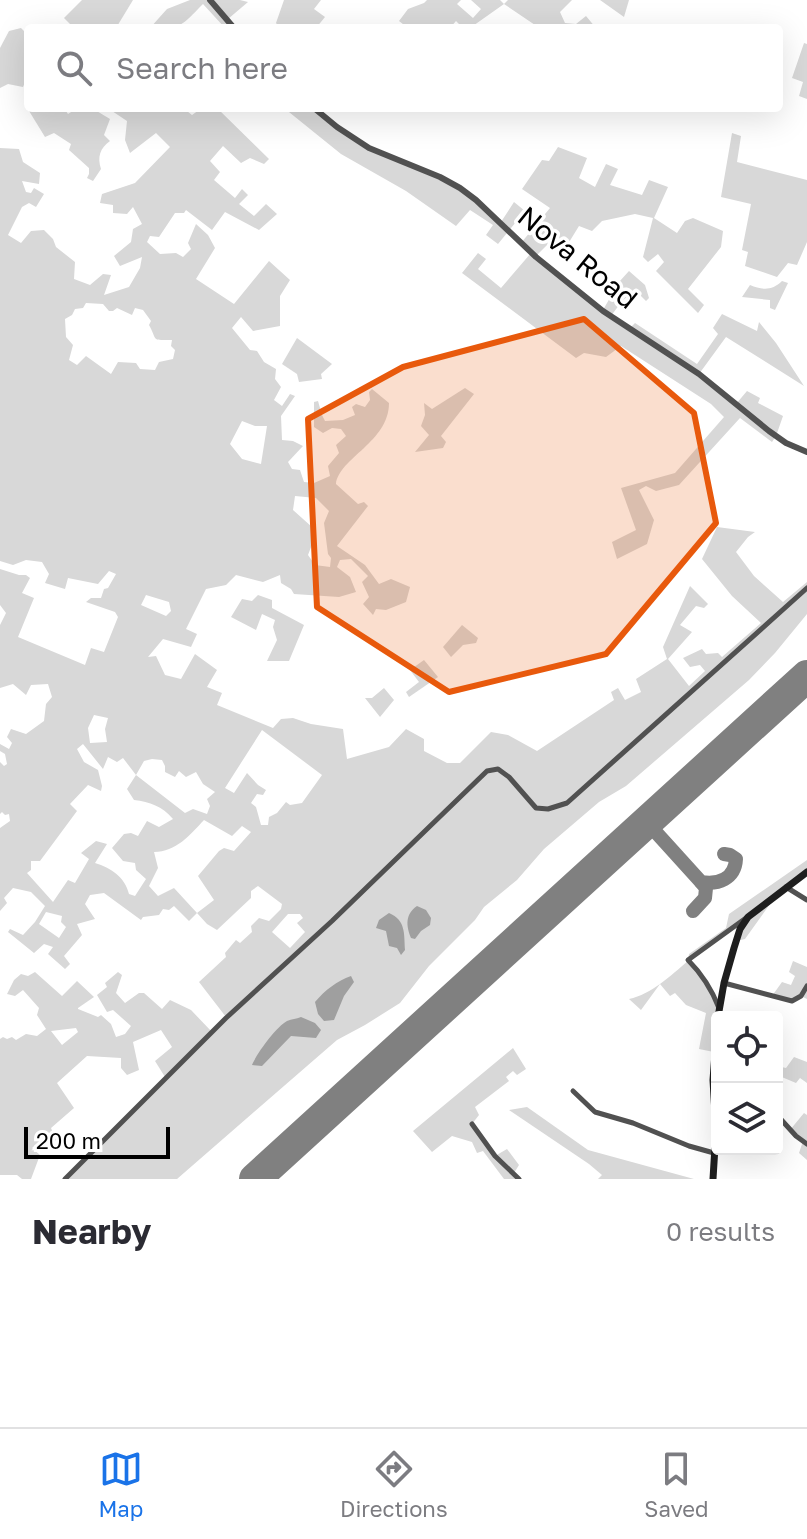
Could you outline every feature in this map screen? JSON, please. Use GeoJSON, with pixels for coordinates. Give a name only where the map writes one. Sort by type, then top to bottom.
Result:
{"type":"FeatureCollection","features":[{"type":"Feature","properties":{"kind":"main road"},"geometry":{"type":"LineString","coordinates":[[719,1011],[736,941],[748,917],[807,872]]}},
{"type":"Feature","properties":{"kind":"main road"},"geometry":{"type":"LineString","coordinates":[[713,1179],[715,1155]]}},
{"type":"Feature","properties":{"kind":"street"},"geometry":{"type":"LineString","coordinates":[[210,0],[231,24]]}},
{"type":"Feature","properties":{"kind":"street","name":"Nova Road"},"geometry":{"type":"LineString","coordinates":[[319,112],[369,148],[460,188],[536,257],[603,311],[699,374],[786,443],[807,452]]}},
{"type":"Feature","properties":{"kind":"street"},"geometry":{"type":"LineString","coordinates":[[65,1179],[226,1018],[332,921],[487,771],[498,769],[509,777],[536,808],[548,809],[567,803],[807,588]]}},
{"type":"Feature","properties":{"kind":"street"},"geometry":{"type":"LineString","coordinates":[[786,886],[807,900]]}},
{"type":"Feature","properties":{"kind":"street"},"geometry":{"type":"LineString","coordinates":[[718,1011],[712,992],[688,960],[748,917]]}},
{"type":"Feature","properties":{"kind":"street"},"geometry":{"type":"LineString","coordinates":[[724,983],[792,1001],[801,996],[807,986]]}},
{"type":"Feature","properties":{"kind":"street"},"geometry":{"type":"LineString","coordinates":[[573,1091],[595,1112],[711,1152]]}},
{"type":"Feature","properties":{"kind":"street"},"geometry":{"type":"LineString","coordinates":[[783,1122],[807,1144]]}},
{"type":"Feature","properties":{"kind":"street"},"geometry":{"type":"LineString","coordinates":[[472,1124],[495,1156],[519,1179]]}},
{"type":"Feature","properties":{"kind":"highlighted area"},"geometry":{"type":"Polygon","coordinates":[[[584,319],[694,413],[716,523],[606,654],[449,692],[317,607],[308,419],[403,367],[584,319]]]}},
{"type":"Feature","properties":{"kind":"shaded area"},"geometry":{"type":"Polygon","coordinates":[[[82,0],[133,0],[118,24],[70,24],[64,18],[82,0]]]}},
{"type":"Feature","properties":{"kind":"shaded area"},"geometry":{"type":"Polygon","coordinates":[[[190,0],[248,2],[228,19],[231,24],[221,24],[203,4],[181,24],[154,24],[167,9],[190,0]]]}},
{"type":"Feature","properties":{"kind":"shaded area"},"geometry":{"type":"Polygon","coordinates":[[[284,0],[321,0],[314,9],[325,17],[319,24],[276,23],[284,0]]]}},
{"type":"Feature","properties":{"kind":"shaded area"},"geometry":{"type":"Polygon","coordinates":[[[427,0],[461,0],[457,4],[473,18],[481,9],[471,0],[500,0],[504,4],[476,24],[459,24],[456,21],[453,24],[403,24],[399,21],[408,9],[427,0]]]}},
{"type":"Feature","properties":{"kind":"shaded area"},"geometry":{"type":"Polygon","coordinates":[[[508,0],[572,0],[560,12],[565,23],[576,24],[534,24],[504,4],[508,0]]]}},
{"type":"Feature","properties":{"kind":"shaded area"},"geometry":{"type":"Polygon","coordinates":[[[600,0],[629,0],[624,17],[600,0]]]}},
{"type":"Feature","properties":{"kind":"shaded area"},"geometry":{"type":"Polygon","coordinates":[[[586,16],[593,24],[576,24],[586,16]]]}},
{"type":"Feature","properties":{"kind":"shaded area"},"geometry":{"type":"Polygon","coordinates":[[[21,28],[24,31],[23,87],[8,84],[0,88],[0,48],[9,31],[21,28]]]}},
{"type":"Feature","properties":{"kind":"shaded area"},"geometry":{"type":"Polygon","coordinates":[[[804,43],[807,44],[807,99],[799,96],[803,82],[792,78],[804,43]]]}},
{"type":"Feature","properties":{"kind":"shaded area"},"geometry":{"type":"Polygon","coordinates":[[[30,112],[99,112],[110,119],[104,135],[110,141],[100,153],[101,169],[93,181],[87,178],[89,168],[69,150],[71,144],[54,133],[45,137],[30,112]]]}},
{"type":"Feature","properties":{"kind":"shaded area"},"geometry":{"type":"Polygon","coordinates":[[[114,112],[188,112],[192,115],[196,112],[221,112],[269,159],[264,164],[250,158],[241,163],[223,146],[210,161],[220,172],[214,180],[235,198],[242,189],[248,195],[239,204],[254,216],[266,204],[277,214],[259,230],[225,212],[212,230],[186,210],[175,213],[159,237],[150,236],[147,242],[160,254],[176,253],[183,257],[191,249],[188,243],[196,224],[208,235],[215,248],[196,279],[234,304],[269,261],[290,280],[280,296],[280,326],[253,331],[241,317],[232,328],[250,350],[257,351],[264,362],[276,369],[275,379],[281,387],[274,400],[282,406],[290,394],[295,396],[281,416],[282,440],[303,446],[288,462],[292,469],[300,470],[304,482],[314,483],[330,476],[328,466],[339,453],[336,445],[346,436],[341,429],[332,428],[323,433],[314,427],[314,402],[318,401],[325,421],[343,420],[355,415],[352,407],[356,404],[365,407],[372,389],[389,403],[381,428],[339,475],[336,484],[358,504],[364,502],[368,506],[337,546],[365,565],[379,584],[391,579],[410,587],[406,602],[386,610],[376,609],[373,615],[363,604],[369,597],[362,582],[368,576],[351,559],[340,560],[337,567],[350,577],[356,592],[339,597],[294,594],[281,583],[280,575],[263,582],[236,575],[226,585],[206,589],[186,629],[197,634],[191,647],[163,639],[148,657],[156,656],[165,675],[181,679],[195,654],[217,670],[207,687],[222,693],[217,705],[273,728],[281,719],[293,718],[343,729],[347,759],[389,747],[406,729],[424,739],[424,751],[447,763],[460,763],[491,732],[508,735],[537,751],[614,700],[611,692],[618,688],[625,700],[641,692],[636,679],[667,659],[663,647],[690,586],[708,604],[704,608],[696,606],[680,625],[692,632],[668,659],[689,686],[705,671],[700,665],[690,667],[683,658],[702,649],[706,654],[718,653],[722,657],[761,623],[732,596],[702,559],[717,527],[755,532],[736,552],[754,576],[783,602],[807,582],[807,614],[749,680],[626,786],[599,802],[544,849],[517,880],[484,907],[429,966],[400,1003],[337,1040],[177,1179],[65,1179],[165,1077],[155,1061],[172,1047],[161,1030],[133,1042],[139,1070],[127,1075],[121,1068],[121,1058],[87,1056],[57,1083],[74,1108],[51,1128],[56,1140],[47,1146],[42,1139],[32,1148],[40,1155],[31,1179],[22,1179],[17,1175],[0,1175],[0,1039],[12,1037],[16,1040],[26,1034],[37,1036],[46,1029],[37,1015],[39,1008],[23,990],[15,996],[7,994],[14,980],[21,974],[28,976],[35,972],[62,996],[77,981],[94,997],[78,1009],[98,1017],[101,1015],[111,1024],[116,1037],[125,1034],[131,1026],[113,1010],[107,1012],[97,995],[118,972],[122,975],[116,993],[125,1003],[139,993],[144,993],[162,1009],[170,1000],[191,1010],[212,1032],[226,1017],[199,982],[226,957],[225,953],[236,940],[240,943],[252,932],[251,926],[259,918],[269,921],[282,904],[258,886],[251,891],[251,898],[217,930],[197,913],[189,921],[174,906],[169,910],[163,909],[159,915],[141,920],[104,893],[90,895],[85,904],[95,919],[77,924],[82,935],[64,956],[70,964],[65,969],[48,954],[53,947],[44,944],[34,953],[8,932],[10,929],[23,935],[45,906],[31,892],[13,888],[4,898],[7,903],[0,911],[0,828],[10,821],[9,814],[0,814],[0,762],[4,766],[7,764],[0,744],[9,749],[12,743],[7,737],[11,729],[26,734],[44,721],[46,704],[52,697],[48,684],[31,685],[26,695],[13,684],[0,688],[0,625],[6,613],[0,605],[0,569],[30,578],[22,593],[34,598],[18,637],[85,665],[91,648],[104,652],[118,617],[115,612],[86,602],[91,598],[101,598],[116,574],[109,571],[98,584],[68,578],[65,589],[45,583],[49,574],[42,562],[26,560],[13,565],[0,561],[0,148],[19,149],[23,162],[40,173],[39,184],[22,181],[26,192],[31,193],[34,188],[44,194],[36,207],[29,203],[22,207],[8,235],[21,243],[31,231],[44,230],[56,247],[75,262],[74,279],[90,285],[103,274],[111,275],[104,295],[129,287],[140,268],[142,257],[120,266],[114,256],[131,242],[133,229],[142,224],[133,207],[127,214],[113,213],[113,205],[100,203],[102,194],[135,183],[170,147],[156,133],[130,153],[125,140],[127,121],[114,112]],[[86,303],[83,308],[75,309],[65,319],[66,337],[73,345],[69,360],[77,365],[86,356],[111,374],[118,362],[136,363],[140,369],[155,370],[159,362],[173,359],[175,350],[171,346],[172,340],[156,338],[149,325],[151,321],[143,310],[135,308],[132,315],[117,308],[109,311],[103,304],[86,303]],[[242,421],[230,444],[242,459],[261,464],[267,426],[242,421]],[[295,496],[293,510],[316,534],[308,555],[315,565],[330,567],[324,523],[329,511],[316,498],[295,496]],[[146,595],[141,605],[166,616],[171,611],[169,602],[146,595]],[[94,715],[88,728],[90,743],[107,742],[105,729],[108,718],[94,715]],[[262,730],[225,788],[234,793],[247,773],[266,790],[263,795],[257,794],[251,803],[256,807],[261,825],[268,825],[269,817],[286,802],[290,805],[302,803],[322,775],[262,730]],[[83,744],[77,749],[84,762],[98,770],[102,786],[101,791],[88,785],[70,804],[77,811],[40,861],[31,861],[31,870],[27,873],[53,902],[68,880],[75,883],[89,859],[81,853],[96,841],[107,844],[95,863],[116,874],[129,894],[135,896],[146,879],[136,870],[135,863],[123,861],[112,848],[124,834],[138,836],[147,821],[159,827],[173,819],[155,805],[134,800],[127,789],[136,775],[123,758],[117,762],[108,757],[103,769],[83,744]],[[162,760],[144,761],[136,775],[185,813],[193,809],[207,814],[210,806],[207,799],[215,792],[203,784],[196,772],[186,777],[179,771],[175,777],[165,772],[162,760]],[[204,820],[176,846],[154,852],[158,868],[149,886],[158,896],[174,888],[197,913],[214,900],[198,876],[219,851],[224,848],[234,851],[251,832],[242,826],[232,836],[204,820]],[[46,912],[39,924],[59,938],[66,927],[61,922],[62,916],[46,912]],[[288,914],[272,932],[290,948],[305,932],[297,923],[303,918],[300,914],[288,914]],[[76,1028],[51,1031],[62,1045],[78,1032],[76,1028]]]}},
{"type":"Feature","properties":{"kind":"shaded area"},"geometry":{"type":"Polygon","coordinates":[[[289,112],[320,112],[369,148],[460,188],[501,222],[514,202],[525,211],[498,244],[486,235],[493,225],[470,210],[456,226],[406,191],[341,154],[289,112]]]}},
{"type":"Feature","properties":{"kind":"shaded area"},"geometry":{"type":"Polygon","coordinates":[[[732,133],[741,136],[737,162],[807,180],[807,242],[797,265],[788,263],[777,277],[745,266],[748,252],[742,250],[751,204],[721,197],[732,133]]]}},
{"type":"Feature","properties":{"kind":"shaded area"},"geometry":{"type":"Polygon","coordinates":[[[558,147],[587,158],[579,178],[595,187],[606,164],[618,169],[610,185],[642,195],[649,180],[668,187],[654,218],[677,233],[685,221],[693,218],[723,231],[721,247],[688,289],[704,305],[698,313],[656,271],[664,262],[658,254],[648,262],[643,257],[653,218],[635,214],[602,221],[592,231],[579,226],[563,252],[548,244],[536,256],[603,310],[629,271],[645,285],[649,298],[646,301],[635,290],[611,316],[630,328],[635,323],[697,364],[718,334],[713,328],[722,314],[757,331],[759,322],[804,386],[726,337],[699,374],[736,404],[747,391],[760,398],[758,403],[783,416],[776,436],[772,442],[740,418],[679,485],[656,491],[646,486],[639,490],[654,520],[647,544],[617,559],[612,542],[636,530],[621,488],[675,473],[724,417],[711,404],[621,346],[606,357],[584,353],[576,358],[462,273],[478,253],[486,259],[478,269],[501,288],[531,253],[521,243],[550,208],[522,189],[542,160],[549,161],[558,147]]]}},
{"type":"Feature","properties":{"kind":"shaded area"},"geometry":{"type":"Polygon","coordinates":[[[782,281],[788,283],[775,310],[770,308],[770,300],[742,297],[750,285],[767,289],[782,281]]]}},
{"type":"Feature","properties":{"kind":"shaded area"},"geometry":{"type":"Polygon","coordinates":[[[297,338],[332,364],[321,374],[322,379],[299,382],[297,374],[282,364],[297,338]]]}},
{"type":"Feature","properties":{"kind":"shaded area"},"geometry":{"type":"Polygon","coordinates":[[[465,388],[474,394],[441,436],[446,442],[443,448],[415,452],[429,435],[421,426],[425,415],[424,403],[432,409],[465,388]]]}},
{"type":"Feature","properties":{"kind":"shaded area"},"geometry":{"type":"Polygon","coordinates":[[[258,595],[272,600],[272,608],[304,625],[289,661],[267,661],[277,640],[273,627],[275,620],[262,614],[256,630],[231,617],[242,599],[252,601],[258,595]]]}},
{"type":"Feature","properties":{"kind":"shaded area"},"geometry":{"type":"Polygon","coordinates":[[[462,625],[478,638],[476,643],[463,645],[451,657],[443,647],[462,625]]]}},
{"type":"Feature","properties":{"kind":"shaded area"},"geometry":{"type":"Polygon","coordinates":[[[424,660],[438,677],[409,697],[406,692],[419,682],[410,670],[424,660]]]}},
{"type":"Feature","properties":{"kind":"shaded area"},"geometry":{"type":"Polygon","coordinates":[[[384,688],[394,700],[380,717],[365,698],[372,698],[384,688]]]}},
{"type":"Feature","properties":{"kind":"shaded area"},"geometry":{"type":"Polygon","coordinates":[[[807,860],[807,872],[770,904],[745,939],[736,941],[746,919],[688,960],[689,954],[726,928],[729,914],[807,860]]]}},
{"type":"Feature","properties":{"kind":"shaded area"},"geometry":{"type":"Polygon","coordinates":[[[417,906],[426,910],[431,918],[430,925],[415,939],[411,938],[408,920],[417,906]]]}},
{"type":"Feature","properties":{"kind":"shaded area"},"geometry":{"type":"Polygon","coordinates":[[[389,913],[399,919],[403,928],[405,950],[401,955],[397,948],[389,946],[386,931],[376,928],[379,920],[389,913]]]}},
{"type":"Feature","properties":{"kind":"shaded area"},"geometry":{"type":"Polygon","coordinates":[[[688,960],[696,968],[719,1009],[711,1011],[711,1051],[699,1049],[706,1013],[686,1005],[675,993],[670,996],[660,984],[688,960]]]}},
{"type":"Feature","properties":{"kind":"shaded area"},"geometry":{"type":"Polygon","coordinates":[[[793,961],[807,967],[807,999],[801,996],[792,1001],[772,996],[782,982],[791,985],[795,976],[789,972],[793,961]]]}},
{"type":"Feature","properties":{"kind":"shaded area"},"geometry":{"type":"Polygon","coordinates":[[[351,976],[354,982],[334,1020],[324,1021],[318,1014],[315,1002],[332,986],[351,976]]]}},
{"type":"Feature","properties":{"kind":"shaded area"},"geometry":{"type":"Polygon","coordinates":[[[660,984],[641,1010],[629,999],[645,993],[660,984]]]}},
{"type":"Feature","properties":{"kind":"shaded area"},"geometry":{"type":"Polygon","coordinates":[[[301,1017],[315,1023],[321,1030],[316,1038],[291,1036],[262,1066],[252,1065],[262,1047],[278,1029],[287,1021],[301,1017]]]}},
{"type":"Feature","properties":{"kind":"shaded area"},"geometry":{"type":"Polygon","coordinates":[[[513,1048],[526,1069],[517,1075],[513,1071],[506,1077],[509,1081],[475,1107],[479,1115],[472,1124],[495,1156],[507,1149],[519,1165],[514,1173],[519,1179],[504,1179],[483,1151],[477,1153],[472,1142],[452,1136],[432,1152],[413,1131],[513,1048]]]}},
{"type":"Feature","properties":{"kind":"shaded area"},"geometry":{"type":"Polygon","coordinates":[[[794,1057],[807,1062],[807,1083],[800,1078],[796,1083],[783,1078],[783,1067],[786,1068],[794,1057]]]}},
{"type":"Feature","properties":{"kind":"shaded area"},"geometry":{"type":"Polygon","coordinates":[[[527,1107],[588,1150],[694,1179],[598,1179],[602,1175],[589,1164],[509,1110],[527,1107]]]}},
{"type":"Feature","properties":{"kind":"shaded area"},"geometry":{"type":"Polygon","coordinates":[[[804,1113],[807,1115],[807,1160],[799,1153],[803,1141],[790,1130],[804,1113]]]}},
{"type":"Feature","properties":{"kind":"taxiway"},"geometry":{"type":"LineString","coordinates":[[804,678],[807,669]]}},
{"type":"Feature","properties":{"kind":"taxiway"},"geometry":{"type":"LineString","coordinates":[[633,834],[645,827],[653,829],[701,882],[719,881],[729,876],[736,859],[724,854]]}},
{"type":"Feature","properties":{"kind":"taxiway"},"geometry":{"type":"LineString","coordinates":[[693,911],[705,898],[706,888],[701,882]]}},
{"type":"Feature","properties":{"kind":"runway"},"geometry":{"type":"LineString","coordinates":[[255,1179],[807,676]]}}]}
